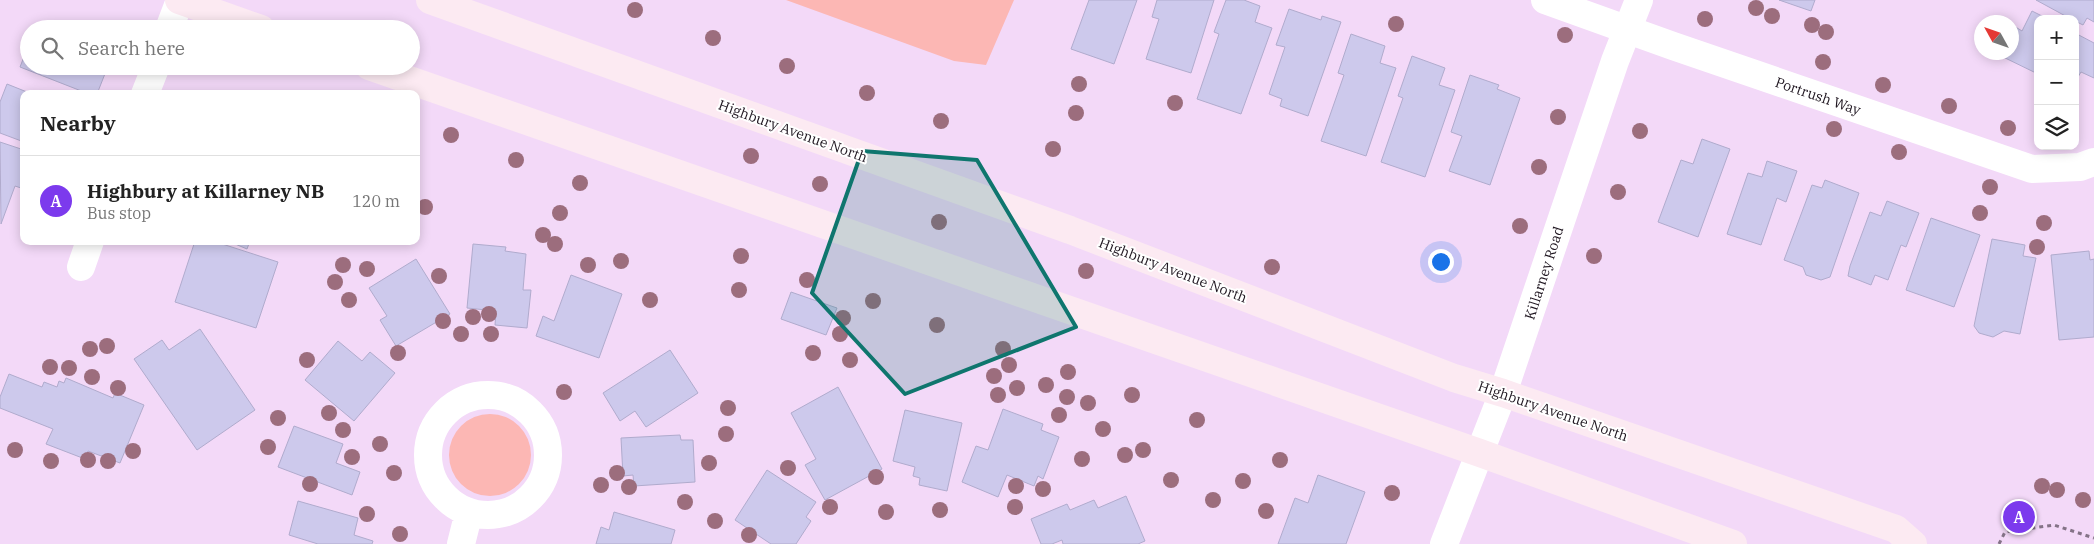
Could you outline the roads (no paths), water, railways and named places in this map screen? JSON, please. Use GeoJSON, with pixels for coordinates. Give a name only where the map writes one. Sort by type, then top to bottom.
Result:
{"type":"FeatureCollection","features":[{"type":"Feature","properties":{"kind":"main road"},"geometry":{"type":"LineString","coordinates":[[180,0],[237,20]]}},
{"type":"Feature","properties":{"kind":"main road","name":"Highbury Avenue North"},"geometry":{"type":"LineString","coordinates":[[430,0],[1070,230],[1454,378],[1503,393],[1896,529],[1913,544]]}},
{"type":"Feature","properties":{"kind":"main road"},"geometry":{"type":"LineString","coordinates":[[395,75],[1480,453],[1733,544]]}},
{"type":"Feature","properties":{"kind":"street"},"geometry":{"type":"LineString","coordinates":[[172,20],[180,0]]}},
{"type":"Feature","properties":{"kind":"street","name":"Portrush Way"},"geometry":{"type":"LineString","coordinates":[[1545,0],[2032,169],[2080,167],[2094,162]]}},
{"type":"Feature","properties":{"kind":"street","name":"Killarney Road"},"geometry":{"type":"LineString","coordinates":[[1444,544],[1503,393],[1615,61],[1629,30],[1639,0]]}},
{"type":"Feature","properties":{"kind":"street"},"geometry":{"type":"LineString","coordinates":[[147,90],[152,75]]}},
{"type":"Feature","properties":{"kind":"street"},"geometry":{"type":"LineString","coordinates":[[81,267],[89,245]]}},
{"type":"Feature","properties":{"kind":"street"},"geometry":{"type":"LineString","coordinates":[[479,396],[499,396],[518,402],[533,414],[544,431],[548,450],[547,470],[538,487],[525,502],[508,512],[488,515],[469,512],[452,503],[438,488],[430,470],[429,456],[434,430],[444,414],[460,402],[479,396]]}},
{"type":"Feature","properties":{"kind":"street"},"geometry":{"type":"LineString","coordinates":[[461,544],[469,512]]}},
{"type":"Feature","properties":{"kind":"place","name":"Highbury at Killarney NB"},"geometry":{"type":"Point","coordinates":[2019,517]}}]}
